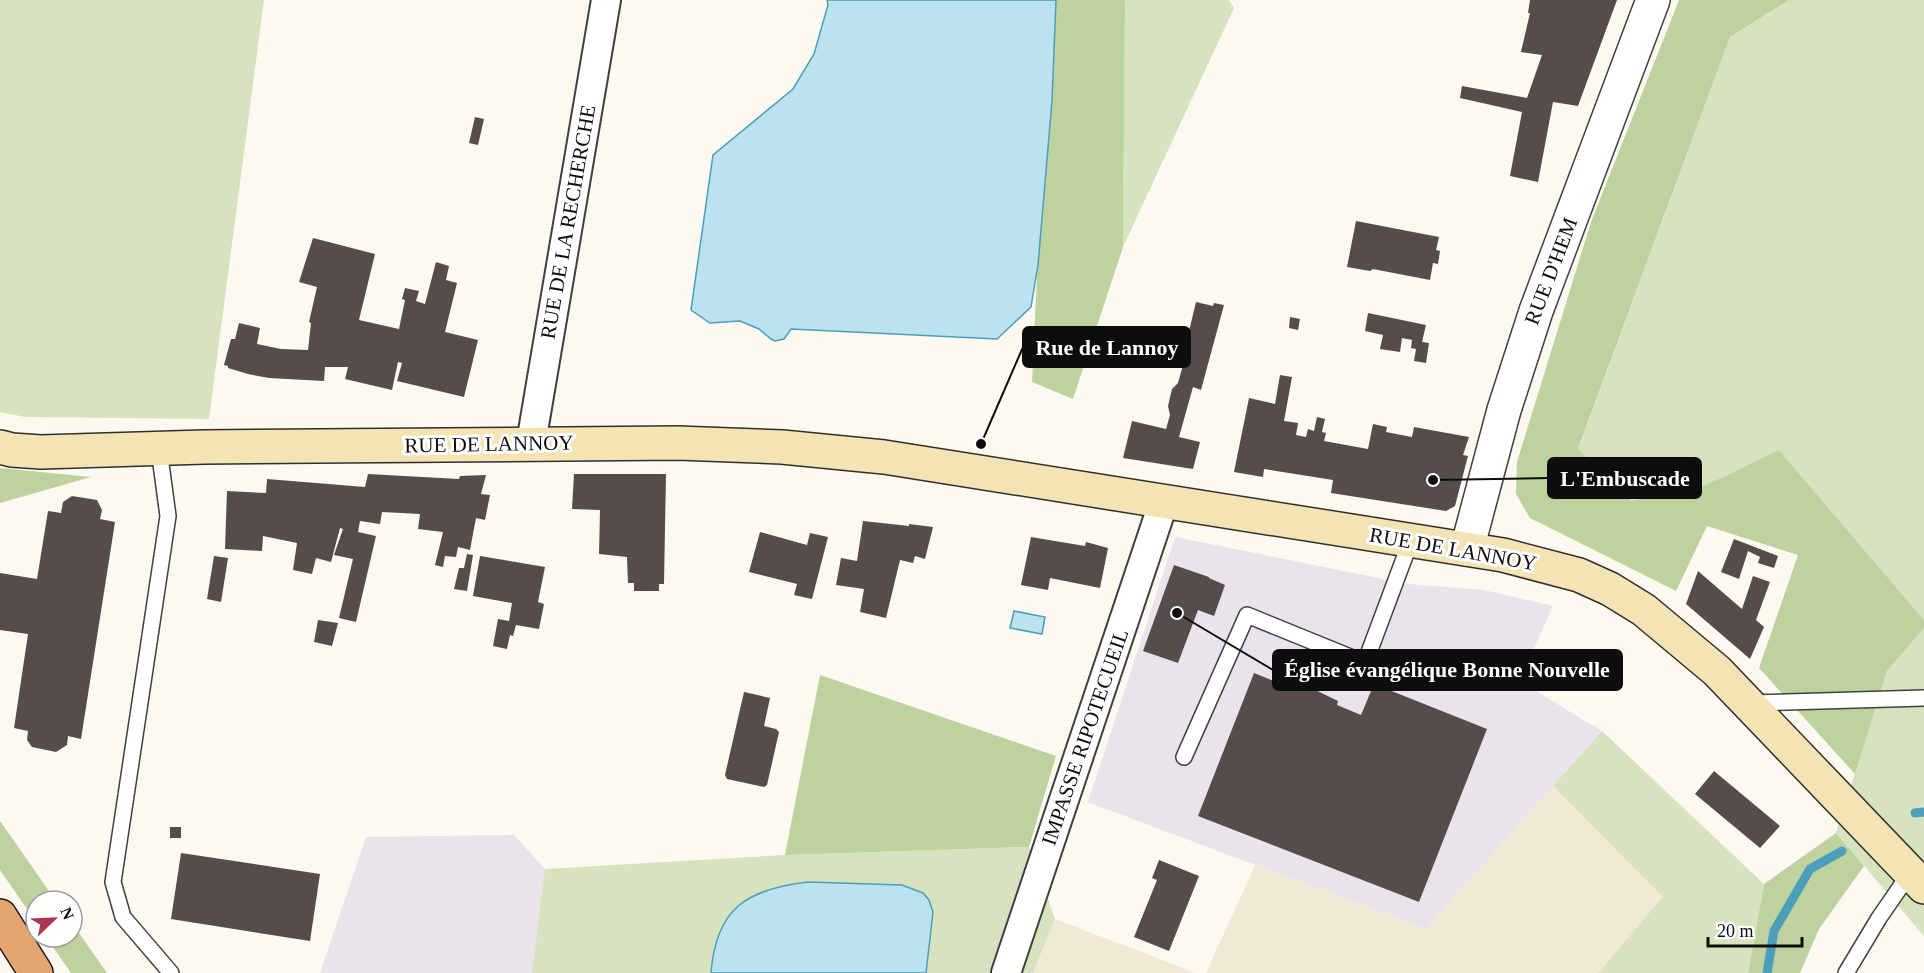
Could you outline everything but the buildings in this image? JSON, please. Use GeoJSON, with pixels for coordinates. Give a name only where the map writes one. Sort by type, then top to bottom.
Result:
{"type":"FeatureCollection","features":[{"type":"Feature","properties":{"kind":"highway"},"geometry":{"type":"LineString","coordinates":[[0,916],[36,973]]}},
{"type":"Feature","properties":{"kind":"highway"},"geometry":{"type":"LineString","coordinates":[[0,959],[10,973]]}},
{"type":"Feature","properties":{"kind":"main road","name":"RUE DE LANNOY"},"geometry":{"type":"LineString","coordinates":[[0,447],[41,452],[531,443],[678,443],[833,451],[907,460],[1411,540],[1537,563],[1579,575],[1610,589],[1644,610],[1679,637],[1717,671],[1917,880]]}},
{"type":"Feature","properties":{"kind":"street","name":"RUE DE LA RECHERCHE"},"geometry":{"type":"LineString","coordinates":[[531,443],[606,0]]}},
{"type":"Feature","properties":{"kind":"street","name":"RUE D'HEM"},"geometry":{"type":"LineString","coordinates":[[1467,549],[1504,410],[1532,320],[1653,0]]}},
{"type":"Feature","properties":{"kind":"street","name":"IMPASSE RIPOTECUEIL"},"geometry":{"type":"LineString","coordinates":[[1006,973],[1164,501]]}},
{"type":"Feature","properties":{"kind":"lane"},"geometry":{"type":"LineString","coordinates":[[159,449],[168,516],[113,882],[123,917],[171,973]]}},
{"type":"Feature","properties":{"kind":"lane"},"geometry":{"type":"LineString","coordinates":[[1184,757],[1247,615],[1365,663],[1411,540]]}},
{"type":"Feature","properties":{"kind":"lane"},"geometry":{"type":"LineString","coordinates":[[1748,703],[1924,698]]}},
{"type":"Feature","properties":{"kind":"lane"},"geometry":{"type":"LineString","coordinates":[[1846,973],[1879,918],[1917,880]]}},
{"type":"Feature","properties":{"kind":"shaded area"},"geometry":{"type":"Polygon","coordinates":[[[1175,537],[1408,584],[1484,590],[1553,606],[1519,681],[1602,731],[1426,929],[1088,802],[1175,537]]]}},
{"type":"Feature","properties":{"kind":"shaded area"},"geometry":{"type":"Polygon","coordinates":[[[1553,786],[1664,897],[1598,973],[1206,973],[1255,865],[1426,929],[1553,786]]]}},
{"type":"Feature","properties":{"kind":"shaded area"},"geometry":{"type":"Polygon","coordinates":[[[514,835],[545,869],[532,973],[320,973],[366,837],[514,835]]]}},
{"type":"Feature","properties":{"kind":"shaded area"},"geometry":{"type":"Polygon","coordinates":[[[1055,919],[1196,973],[1033,973],[1055,919]]]}},
{"type":"Feature","properties":{"kind":"green space"},"geometry":{"type":"Polygon","coordinates":[[[0,0],[264,0],[209,419],[25,417],[0,412],[0,0]]]}},
{"type":"Feature","properties":{"kind":"green space"},"geometry":{"type":"Polygon","coordinates":[[[1050,0],[1125,0],[1123,247],[1073,399],[1032,382],[1050,0]]]}},
{"type":"Feature","properties":{"kind":"green space"},"geometry":{"type":"Polygon","coordinates":[[[1125,0],[1229,0],[1234,8],[1123,247],[1125,0]]]}},
{"type":"Feature","properties":{"kind":"green space"},"geometry":{"type":"Polygon","coordinates":[[[1679,0],[1789,0],[1730,37],[1578,449],[1631,501],[1704,486],[1779,450],[1924,620],[1924,628],[1887,671],[1855,774],[1759,668],[1798,555],[1707,526],[1676,591],[1530,518],[1516,494],[1517,462],[1591,222],[1679,0]]]}},
{"type":"Feature","properties":{"kind":"green space"},"geometry":{"type":"Polygon","coordinates":[[[1789,0],[1924,0],[1924,620],[1779,450],[1704,486],[1631,501],[1578,450],[1730,37],[1789,0]]]}},
{"type":"Feature","properties":{"kind":"green space"},"geometry":{"type":"Polygon","coordinates":[[[0,468],[91,477],[0,503],[0,468]]]}},
{"type":"Feature","properties":{"kind":"green space"},"geometry":{"type":"Polygon","coordinates":[[[1924,628],[1924,936],[1836,833],[1887,671],[1924,628]]]}},
{"type":"Feature","properties":{"kind":"green space"},"geometry":{"type":"Polygon","coordinates":[[[820,675],[1056,756],[1029,847],[785,855],[820,675]]]}},
{"type":"Feature","properties":{"kind":"green space"},"geometry":{"type":"Polygon","coordinates":[[[1602,731],[1764,884],[1748,973],[1598,973],[1663,897],[1553,786],[1602,731]]]}},
{"type":"Feature","properties":{"kind":"green space"},"geometry":{"type":"Polygon","coordinates":[[[0,821],[48,889],[24,889],[24,905],[0,870],[0,821]]]}},
{"type":"Feature","properties":{"kind":"green space"},"geometry":{"type":"Polygon","coordinates":[[[1836,833],[1864,866],[1819,929],[1800,973],[1748,973],[1764,884],[1836,833]]]}},
{"type":"Feature","properties":{"kind":"green space"},"geometry":{"type":"Polygon","coordinates":[[[1029,847],[1055,919],[1033,973],[532,973],[545,869],[785,855],[1029,847]]]}},
{"type":"Feature","properties":{"kind":"green space"},"geometry":{"type":"Polygon","coordinates":[[[84,940],[107,973],[71,973],[54,949],[84,949],[84,940]]]}},
{"type":"Feature","properties":{"kind":"water"},"geometry":{"type":"Polygon","coordinates":[[[827,0],[1056,0],[1052,101],[1038,265],[1031,307],[997,339],[791,329],[784,339],[775,341],[759,329],[740,321],[710,323],[691,310],[713,155],[793,89],[814,54],[828,5],[827,0]]]}},
{"type":"Feature","properties":{"kind":"water"},"geometry":{"type":"Polygon","coordinates":[[[1014,611],[1045,617],[1042,634],[1010,628],[1014,611]]]}},
{"type":"Feature","properties":{"kind":"water"},"geometry":{"type":"Polygon","coordinates":[[[808,882],[902,885],[923,893],[929,900],[933,912],[926,973],[711,973],[720,932],[728,917],[738,906],[768,890],[808,882]]]}},
{"type":"Feature","properties":{"kind":"waterway"},"geometry":{"type":"LineString","coordinates":[[1915,813],[1924,812]]}},
{"type":"Feature","properties":{"kind":"waterway"},"geometry":{"type":"LineString","coordinates":[[1767,973],[1774,931],[1810,869],[1842,851]]}},
{"type":"Feature","properties":{"kind":"place","name":"Rue de Lannoy"},"geometry":{"type":"Point","coordinates":[981,444]}},
{"type":"Feature","properties":{"kind":"place","name":"L'Embuscade"},"geometry":{"type":"Point","coordinates":[1433,480]}},
{"type":"Feature","properties":{"kind":"place","name":"Église évangélique Bonne Nouvelle"},"geometry":{"type":"Point","coordinates":[1177,613]}}]}
